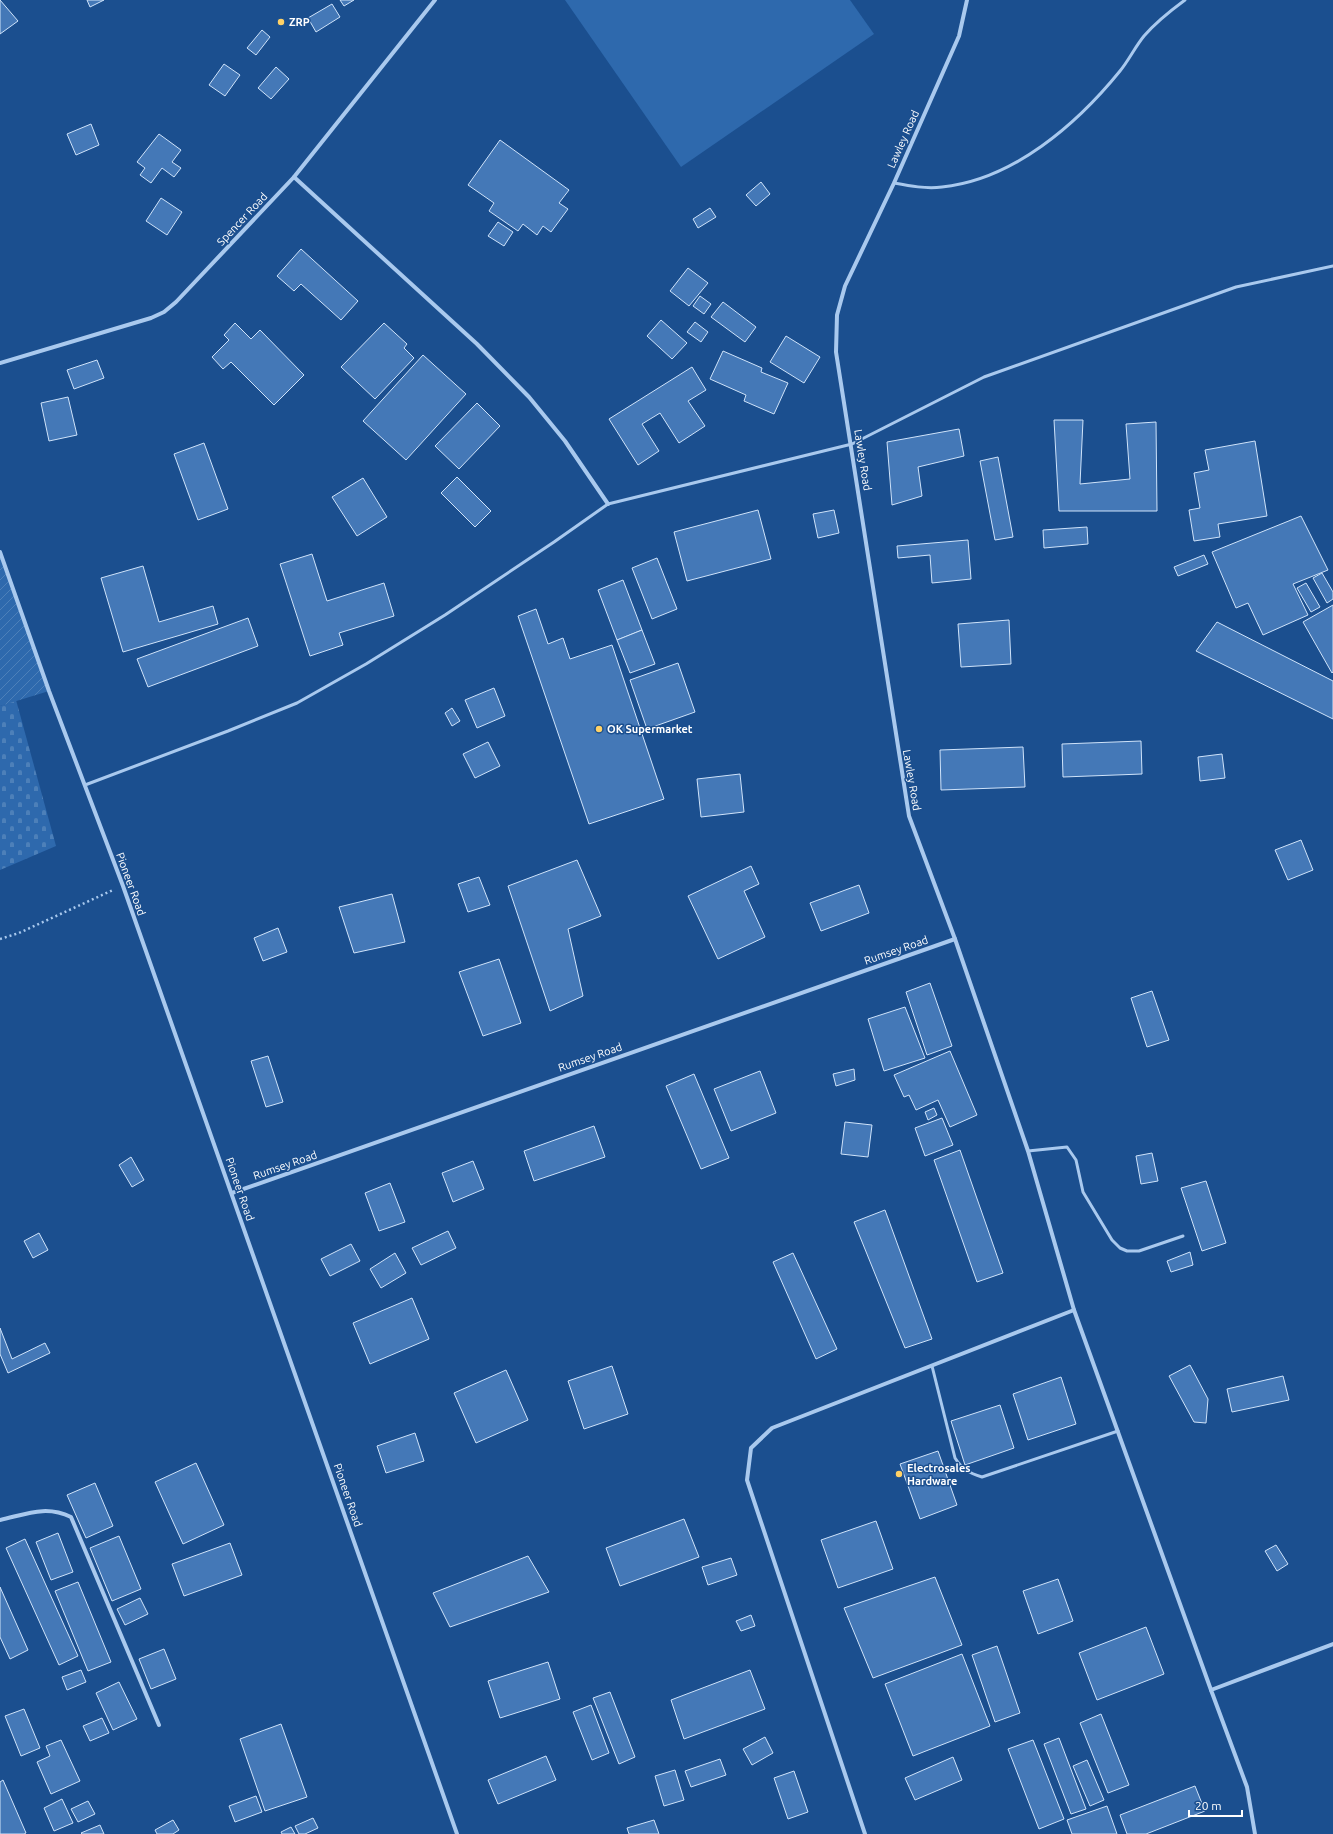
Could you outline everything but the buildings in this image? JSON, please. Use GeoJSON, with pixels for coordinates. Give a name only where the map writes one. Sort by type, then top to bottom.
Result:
{"type":"FeatureCollection","features":[{"type":"Feature","properties":{"kind":"street","name":"Spencer Road"},"geometry":{"type":"LineString","coordinates":[[0,364],[151,318],[164,312],[201,277],[294,177],[435,0]]}},
{"type":"Feature","properties":{"kind":"street","name":"Lawley Road"},"geometry":{"type":"LineString","coordinates":[[967,0],[959,36],[894,183],[844,286],[837,315],[836,352],[852,444],[895,735],[909,816],[955,939],[1028,1151],[1074,1310],[1247,1787],[1255,1834]]}},
{"type":"Feature","properties":{"kind":"street"},"geometry":{"type":"LineString","coordinates":[[294,177],[477,344],[529,396],[565,441],[608,504]]}},
{"type":"Feature","properties":{"kind":"street","name":"Pioneer Road"},"geometry":{"type":"LineString","coordinates":[[0,552],[123,886],[457,1834]]}},
{"type":"Feature","properties":{"kind":"street","name":"Rumsey Road"},"geometry":{"type":"LineString","coordinates":[[232,1193],[955,939]]}},
{"type":"Feature","properties":{"kind":"street"},"geometry":{"type":"LineString","coordinates":[[865,1834],[747,1480],[751,1448],[772,1428],[1074,1310]]}},
{"type":"Feature","properties":{"kind":"street"},"geometry":{"type":"LineString","coordinates":[[0,1520],[48,1510],[59,1511],[71,1517],[159,1725]]}},
{"type":"Feature","properties":{"kind":"street"},"geometry":{"type":"LineString","coordinates":[[1211,1690],[1333,1644]]}},
{"type":"Feature","properties":{"kind":"lane"},"geometry":{"type":"LineString","coordinates":[[894,183],[922,188],[942,187],[971,182],[1008,167],[1050,141],[1087,106],[1121,70],[1144,37],[1161,18],[1185,0]]}},
{"type":"Feature","properties":{"kind":"lane"},"geometry":{"type":"LineString","coordinates":[[85,785],[228,731],[297,702],[366,664],[445,615],[608,504],[852,444],[984,377],[1236,287],[1333,266]]}},
{"type":"Feature","properties":{"kind":"lane"},"geometry":{"type":"LineString","coordinates":[[1028,1151],[1067,1147],[1076,1160],[1083,1192],[1112,1240],[1120,1248],[1127,1251],[1139,1251],[1183,1236]]}},
{"type":"Feature","properties":{"kind":"lane"},"geometry":{"type":"LineString","coordinates":[[932,1366],[955,1458],[960,1466],[968,1473],[982,1477],[1118,1431]]}},
{"type":"Feature","properties":{"kind":"path"},"geometry":{"type":"LineString","coordinates":[[0,940],[19,933],[123,886]]}},
{"type":"Feature","properties":{"kind":"green space"},"geometry":{"type":"Polygon","coordinates":[[[565,0],[850,0],[874,34],[681,167],[565,0]]]}},
{"type":"Feature","properties":{"kind":"green space"},"geometry":{"type":"Polygon","coordinates":[[[0,552],[49,691],[0,706],[0,552]]]}},
{"type":"Feature","properties":{"kind":"green space"},"geometry":{"type":"Polygon","coordinates":[[[16,700],[56,846],[0,870],[0,706],[16,700]]]}},
{"type":"Feature","properties":{"kind":"place","name":"ZRP"},"geometry":{"type":"Point","coordinates":[281,22]}},
{"type":"Feature","properties":{"kind":"place","name":"OK Supermarket"},"geometry":{"type":"Point","coordinates":[599,729]}},
{"type":"Feature","properties":{"kind":"place","name":"Electrosales Hardware"},"geometry":{"type":"Point","coordinates":[899,1474]}}]}
